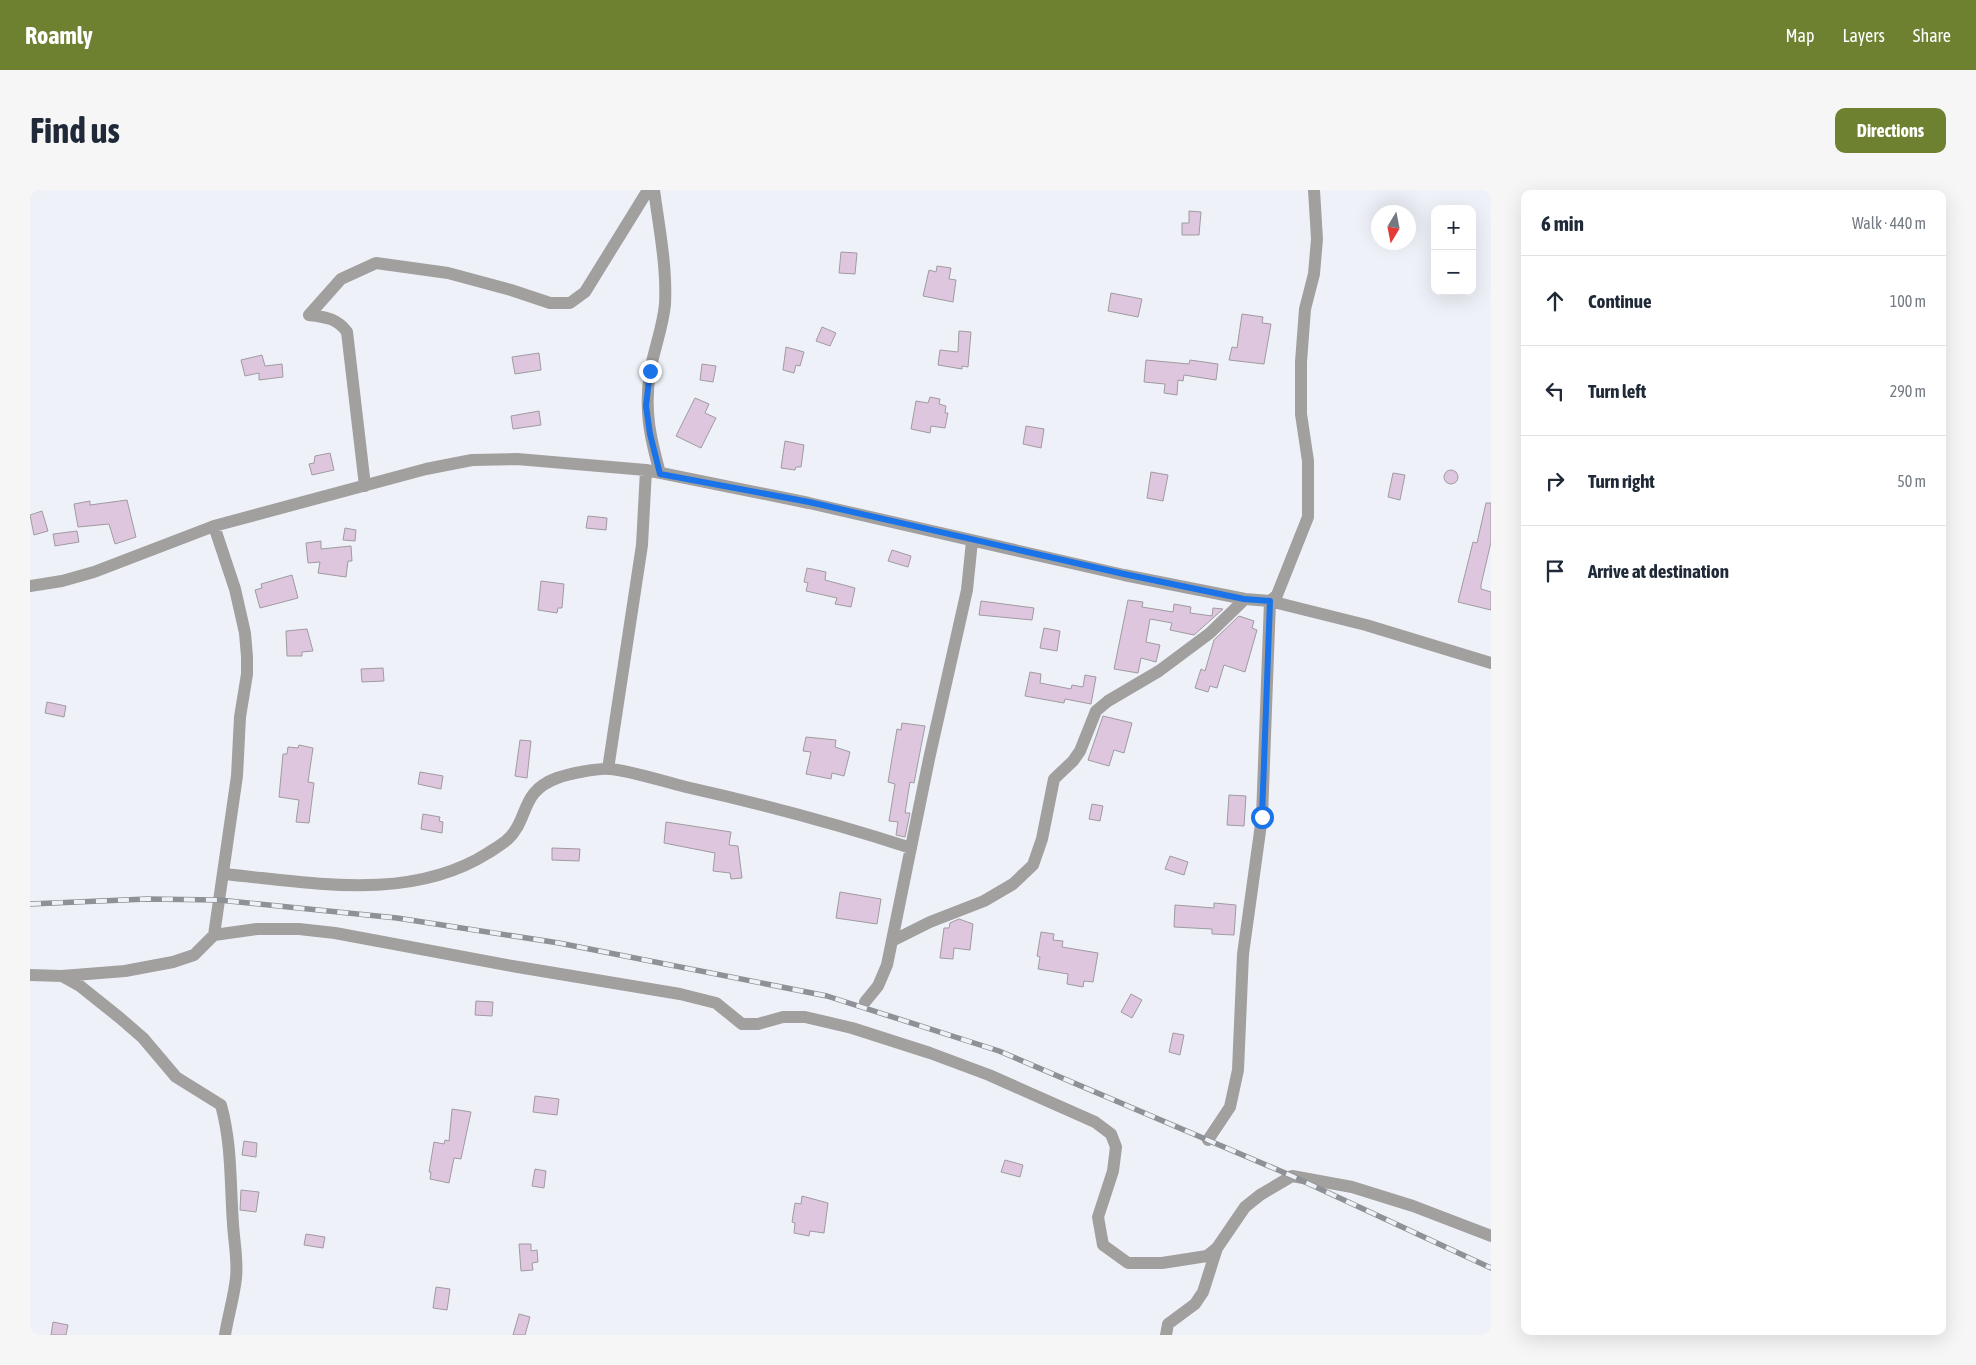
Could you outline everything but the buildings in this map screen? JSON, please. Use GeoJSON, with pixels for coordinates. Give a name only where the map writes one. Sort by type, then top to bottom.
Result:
{"type":"FeatureCollection","features":[{"type":"Feature","properties":{"kind":"street"},"geometry":{"type":"LineString","coordinates":[[365,486],[347,332],[341,324],[330,318],[309,315],[340,279],[376,263],[448,273],[550,303],[570,303],[585,292],[648,190]]}},
{"type":"Feature","properties":{"kind":"street"},"geometry":{"type":"LineString","coordinates":[[654,190],[664,276],[665,305],[650,371],[646,406],[650,434],[660,474]]}},
{"type":"Feature","properties":{"kind":"street"},"geometry":{"type":"LineString","coordinates":[[1208,1140],[1230,1107],[1238,1070],[1243,954],[1262,817],[1270,601],[1277,595],[1308,517],[1308,461],[1301,414],[1305,310],[1314,274],[1317,239],[1314,190]]}},
{"type":"Feature","properties":{"kind":"street"},"geometry":{"type":"LineString","coordinates":[[30,586],[62,581],[116,566],[214,526],[426,469],[472,460],[551,461],[646,470],[809,502],[972,541],[1244,599],[1270,601],[1366,625],[1491,663]]}},
{"type":"Feature","properties":{"kind":"street"},"geometry":{"type":"LineString","coordinates":[[608,769],[642,545],[646,470]]}},
{"type":"Feature","properties":{"kind":"street"},"geometry":{"type":"LineString","coordinates":[[30,975],[62,976],[125,971],[173,962],[194,955],[214,934],[237,776],[240,717],[247,674],[247,657],[245,633],[235,589],[214,526]]}},
{"type":"Feature","properties":{"kind":"street"},"geometry":{"type":"LineString","coordinates":[[864,1002],[878,986],[887,965],[928,759],[967,590],[972,541]]}},
{"type":"Feature","properties":{"kind":"street"},"geometry":{"type":"LineString","coordinates":[[892,941],[930,922],[984,901],[1013,884],[1033,865],[1042,838],[1054,779],[1073,761],[1080,751],[1096,711],[1108,701],[1159,671],[1210,633],[1244,599]]}},
{"type":"Feature","properties":{"kind":"street"},"geometry":{"type":"LineString","coordinates":[[223,874],[335,884],[397,885],[440,876],[473,862],[507,840],[518,825],[528,799],[540,786],[558,777],[608,769],[825,820],[911,848]]}},
{"type":"Feature","properties":{"kind":"street"},"geometry":{"type":"LineString","coordinates":[[214,934],[257,929],[299,929],[335,932],[512,966],[638,985],[680,994],[716,1003],[742,1024],[758,1024],[783,1017],[805,1017],[852,1028],[990,1075],[1095,1122],[1111,1134],[1116,1147],[1113,1171],[1098,1217],[1103,1245],[1128,1263],[1162,1263],[1194,1260],[1207,1256],[1217,1248]]}},
{"type":"Feature","properties":{"kind":"street"},"geometry":{"type":"LineString","coordinates":[[62,976],[80,986],[143,1038],[176,1077],[221,1105],[228,1129],[233,1225],[237,1256],[236,1276],[225,1335]]}},
{"type":"Feature","properties":{"kind":"street"},"geometry":{"type":"LineString","coordinates":[[1166,1335],[1168,1324],[1195,1304],[1199,1298],[1217,1248],[1245,1207],[1260,1195],[1292,1176],[1352,1187],[1413,1206],[1491,1236]]}},
{"type":"Feature","properties":{"kind":"railway"},"geometry":{"type":"LineString","coordinates":[[30,904],[147,899],[219,900],[397,918],[559,943],[827,996],[999,1051],[1292,1176],[1491,1268]]}},
{"type":"Feature","properties":{"kind":"route"},"geometry":{"type":"LineString","coordinates":[[650,371],[646,406],[650,434],[660,474],[809,502],[972,541],[1244,599],[1270,601],[1264,716],[1262,817]]}}]}
